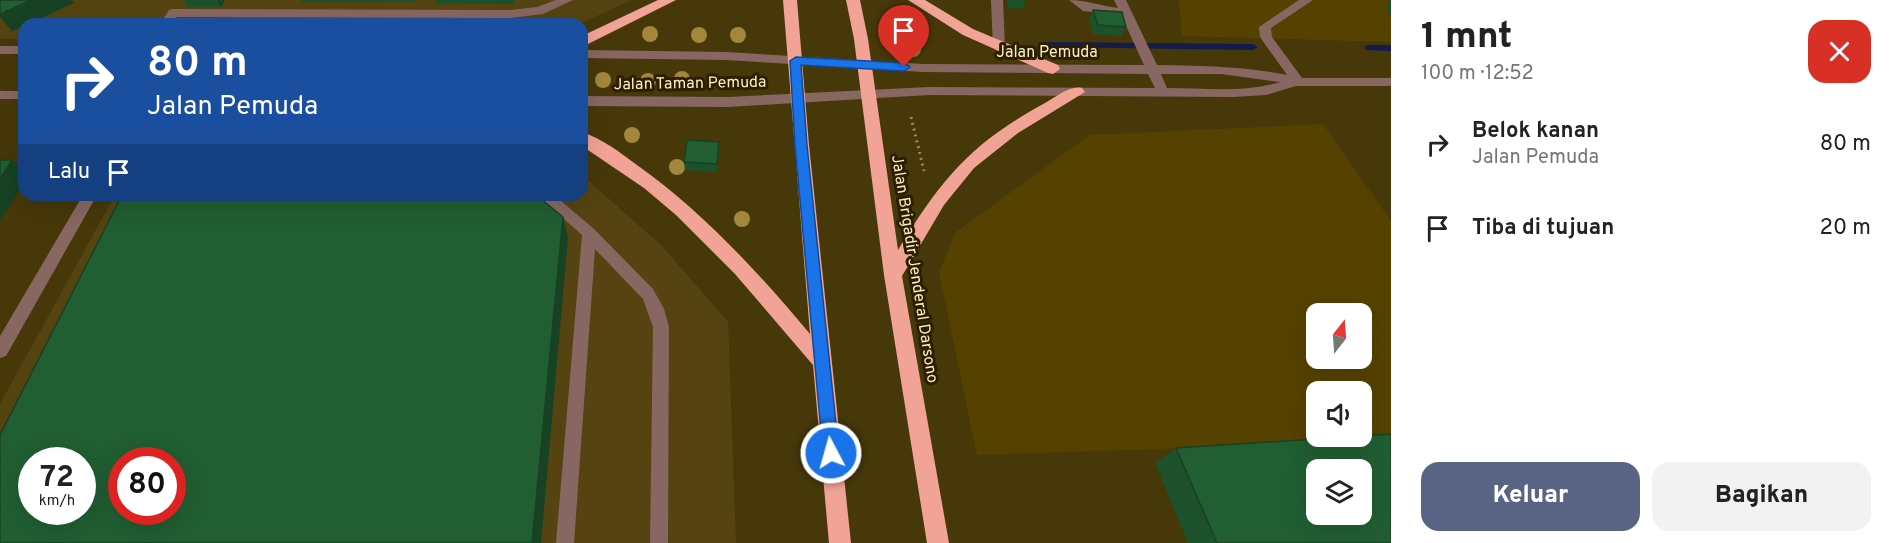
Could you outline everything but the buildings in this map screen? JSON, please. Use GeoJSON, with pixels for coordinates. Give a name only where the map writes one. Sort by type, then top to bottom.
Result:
{"type":"FeatureCollection","features":[{"type":"Feature","properties":{"kind":"highway"},"geometry":{"type":"LineString","coordinates":[[588,39],[669,0]]}},
{"type":"Feature","properties":{"kind":"highway"},"geometry":{"type":"LineString","coordinates":[[790,0],[840,543]]}},
{"type":"Feature","properties":{"kind":"highway","name":"Jalan Brigadir Jenderal Darsono"},"geometry":{"type":"LineString","coordinates":[[853,0],[865,65],[893,275],[938,543]]}},
{"type":"Feature","properties":{"kind":"highway"},"geometry":{"type":"LineString","coordinates":[[915,0],[939,16],[999,48],[1053,69]]}},
{"type":"Feature","properties":{"kind":"highway"},"geometry":{"type":"LineString","coordinates":[[893,275],[956,177],[979,153],[1004,134],[1077,92]]}},
{"type":"Feature","properties":{"kind":"highway"},"geometry":{"type":"LineString","coordinates":[[588,141],[605,150],[644,178],[702,230],[760,288],[822,362]]}},
{"type":"Feature","properties":{"kind":"street"},"geometry":{"type":"LineString","coordinates":[[277,14],[283,0]]}},
{"type":"Feature","properties":{"kind":"street"},"geometry":{"type":"LineString","coordinates":[[419,14],[424,0]]}},
{"type":"Feature","properties":{"kind":"street"},"geometry":{"type":"LineString","coordinates":[[169,18],[172,13],[511,14],[539,11],[567,0]]}},
{"type":"Feature","properties":{"kind":"street"},"geometry":{"type":"LineString","coordinates":[[997,0],[999,48]]}},
{"type":"Feature","properties":{"kind":"street"},"geometry":{"type":"LineString","coordinates":[[1075,0],[1087,8],[1124,12]]}},
{"type":"Feature","properties":{"kind":"street"},"geometry":{"type":"LineString","coordinates":[[1120,0],[1163,92]]}},
{"type":"Feature","properties":{"kind":"street"},"geometry":{"type":"LineString","coordinates":[[1298,81],[1266,37],[1265,27],[1307,0]]}},
{"type":"Feature","properties":{"kind":"street"},"geometry":{"type":"LineString","coordinates":[[0,50],[18,50]]}},
{"type":"Feature","properties":{"kind":"street","name":"Jalan Taman Pemuda"},"geometry":{"type":"LineString","coordinates":[[588,54],[796,61]]}},
{"type":"Feature","properties":{"kind":"street","name":"Jalan Pemuda"},"geometry":{"type":"LineString","coordinates":[[796,61],[923,68],[1233,71],[1298,81],[1391,82]]}},
{"type":"Feature","properties":{"kind":"street","name":"Jalan Pemuda"},"geometry":{"type":"LineString","coordinates":[[798,98],[929,91],[1266,92],[1298,81]]}},
{"type":"Feature","properties":{"kind":"street"},"geometry":{"type":"LineString","coordinates":[[0,95],[18,95]]}},
{"type":"Feature","properties":{"kind":"street","name":"Jalan Taman Pemuda"},"geometry":{"type":"LineString","coordinates":[[588,101],[728,102],[798,98]]}},
{"type":"Feature","properties":{"kind":"street"},"geometry":{"type":"LineString","coordinates":[[0,351],[87,201]]}},
{"type":"Feature","properties":{"kind":"street"},"geometry":{"type":"LineString","coordinates":[[551,201],[589,233],[648,294],[656,309],[661,327],[659,543]]}},
{"type":"Feature","properties":{"kind":"street"},"geometry":{"type":"LineString","coordinates":[[565,543],[589,233]]}},
{"type":"Feature","properties":{"kind":"path"},"geometry":{"type":"LineString","coordinates":[[890,23],[895,43]]}},
{"type":"Feature","properties":{"kind":"path"},"geometry":{"type":"LineString","coordinates":[[908,108],[925,175]]}},
{"type":"Feature","properties":{"kind":"shaded area"},"geometry":{"type":"Polygon","coordinates":[[[0,0],[632,0],[588,20],[588,18],[18,18],[18,39],[0,39],[0,0]]]}},
{"type":"Feature","properties":{"kind":"shaded area"},"geometry":{"type":"Polygon","coordinates":[[[1179,0],[1391,0],[1391,42],[1182,36],[1179,0]]]}},
{"type":"Feature","properties":{"kind":"shaded area"},"geometry":{"type":"Polygon","coordinates":[[[1323,124],[1391,221],[1391,441],[1372,442],[1372,381],[1306,381],[1306,444],[977,455],[939,272],[956,232],[1090,135],[1323,124]]]}},
{"type":"Feature","properties":{"kind":"shaded area"},"geometry":{"type":"Polygon","coordinates":[[[588,180],[662,246],[728,322],[736,543],[0,543],[0,404],[112,201],[588,201],[588,180]]]}},
{"type":"Feature","properties":{"kind":"waterway"},"geometry":{"type":"LineString","coordinates":[[1049,45],[1253,47]]}},
{"type":"Feature","properties":{"kind":"waterway"},"geometry":{"type":"LineString","coordinates":[[1368,48],[1391,48]]}},
{"type":"Feature","properties":{"kind":"route"},"geometry":{"type":"LineString","coordinates":[[831,453],[801,145],[796,61],[904,67]]}}]}
